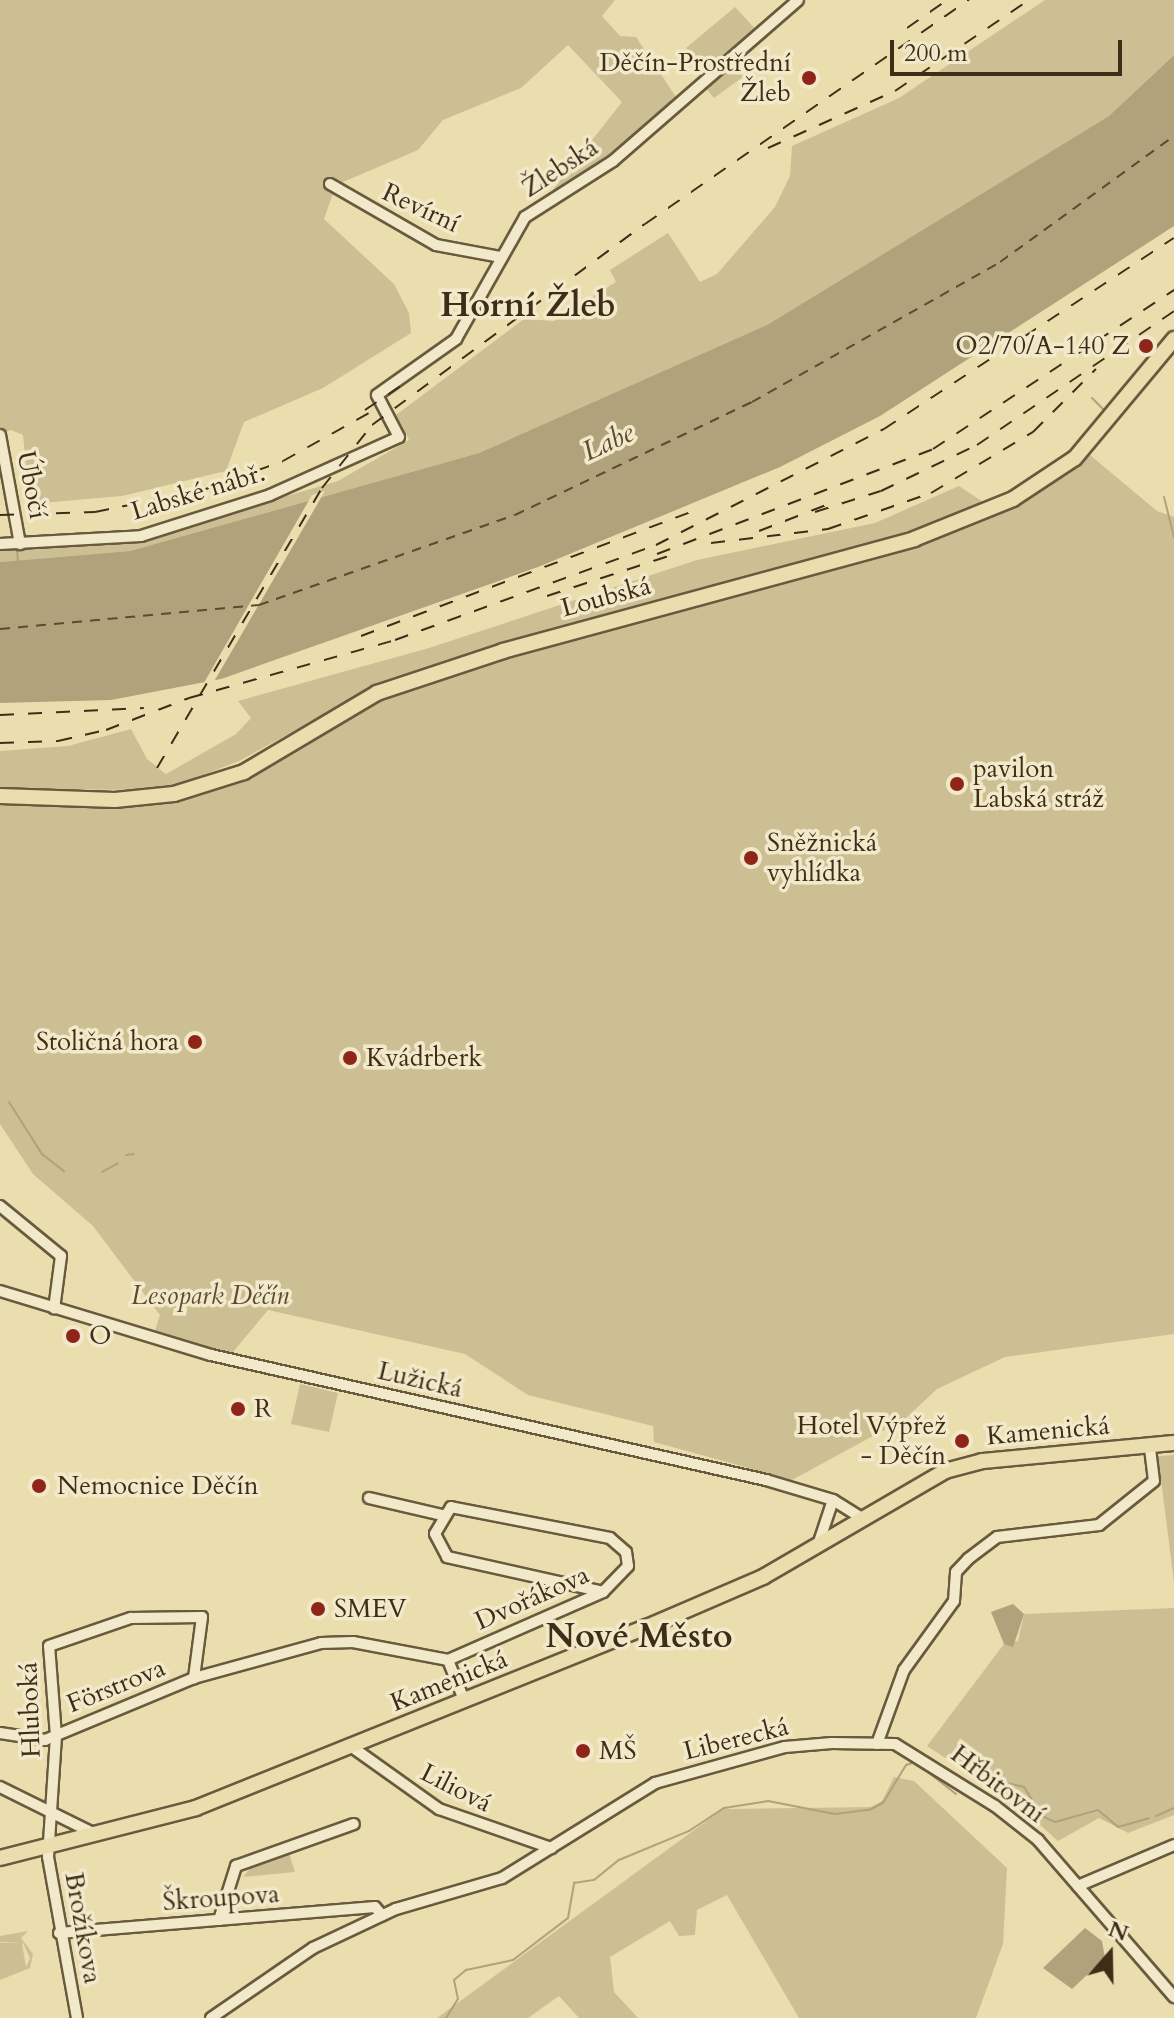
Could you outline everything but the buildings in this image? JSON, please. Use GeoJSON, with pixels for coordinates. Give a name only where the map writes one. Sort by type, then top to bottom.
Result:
{"type":"FeatureCollection","features":[{"type":"Feature","properties":{"kind":"main road","name":"Loubská"},"geometry":{"type":"LineString","coordinates":[[0,796],[115,800],[187,791],[244,772],[377,693],[503,651],[914,539],[1013,499],[1065,465],[1174,339]]}},
{"type":"Feature","properties":{"kind":"main road","name":"Kamenická"},"geometry":{"type":"LineString","coordinates":[[0,1858],[196,1808],[352,1747],[744,1587],[862,1518],[969,1463],[1174,1443]]}},
{"type":"Feature","properties":{"kind":"street","name":"Žlebská"},"geometry":{"type":"LineString","coordinates":[[399,437],[377,395],[456,339],[525,217],[613,161],[798,0]]}},
{"type":"Feature","properties":{"kind":"street","name":"Revírní"},"geometry":{"type":"LineString","coordinates":[[330,184],[436,245],[500,257]]}},
{"type":"Feature","properties":{"kind":"street","name":"Úbočí"},"geometry":{"type":"LineString","coordinates":[[0,435],[20,544]]}},
{"type":"Feature","properties":{"kind":"street","name":"Labské nábř."},"geometry":{"type":"LineString","coordinates":[[0,544],[141,536],[200,519],[399,437]]}},
{"type":"Feature","properties":{"kind":"street"},"geometry":{"type":"LineString","coordinates":[[0,1206],[53,1244],[63,1266],[54,1309]]}},
{"type":"Feature","properties":{"kind":"street","name":"Lužická"},"geometry":{"type":"LineString","coordinates":[[0,1291],[211,1355],[833,1500],[862,1518]]}},
{"type":"Feature","properties":{"kind":"street"},"geometry":{"type":"LineString","coordinates":[[877,1744],[904,1670],[954,1601],[956,1572],[997,1537],[1099,1525],[1154,1481],[1150,1446]]}},
{"type":"Feature","properties":{"kind":"street"},"geometry":{"type":"LineString","coordinates":[[369,1498],[442,1515],[435,1534],[447,1557],[603,1592]]}},
{"type":"Feature","properties":{"kind":"street"},"geometry":{"type":"LineString","coordinates":[[818,1545],[833,1500]]}},
{"type":"Feature","properties":{"kind":"street","name":"Dvořákova"},"geometry":{"type":"LineString","coordinates":[[442,1515],[461,1505],[619,1542],[628,1566],[603,1592],[448,1660]]}},
{"type":"Feature","properties":{"kind":"street","name":"Hluboká"},"geometry":{"type":"LineString","coordinates":[[49,1846],[56,1736],[49,1646],[131,1618],[202,1617],[194,1678]]}},
{"type":"Feature","properties":{"kind":"street"},"geometry":{"type":"LineString","coordinates":[[194,1678],[321,1643],[353,1642],[448,1660],[464,1700]]}},
{"type":"Feature","properties":{"kind":"street","name":"Förstrova"},"geometry":{"type":"LineString","coordinates":[[56,1736],[194,1678]]}},
{"type":"Feature","properties":{"kind":"street"},"geometry":{"type":"LineString","coordinates":[[0,1733],[45,1740],[56,1736]]}},
{"type":"Feature","properties":{"kind":"street","name":"Liberecká"},"geometry":{"type":"LineString","coordinates":[[211,2018],[313,1948],[382,1915],[502,1878],[655,1783],[785,1747],[877,1744]]}},
{"type":"Feature","properties":{"kind":"street","name":"Hřbitovní"},"geometry":{"type":"LineString","coordinates":[[877,1744],[924,1757],[1038,1840],[1174,1997]]}},
{"type":"Feature","properties":{"kind":"street","name":"Liliová"},"geometry":{"type":"LineString","coordinates":[[352,1747],[393,1780],[484,1829],[551,1848]]}},
{"type":"Feature","properties":{"kind":"street"},"geometry":{"type":"LineString","coordinates":[[0,1787],[95,1834]]}},
{"type":"Feature","properties":{"kind":"street"},"geometry":{"type":"LineString","coordinates":[[219,1920],[236,1866],[354,1824]]}},
{"type":"Feature","properties":{"kind":"street"},"geometry":{"type":"LineString","coordinates":[[1078,1886],[1174,1845]]}},
{"type":"Feature","properties":{"kind":"street","name":"Brožíkova"},"geometry":{"type":"LineString","coordinates":[[49,1846],[59,1933],[77,2018]]}},
{"type":"Feature","properties":{"kind":"street","name":"Škroupova"},"geometry":{"type":"LineString","coordinates":[[59,1933],[375,1907],[382,1915]]}},
{"type":"Feature","properties":{"kind":"green space"},"geometry":{"type":"Polygon","coordinates":[[[0,0],[615,0],[602,16],[620,36],[636,37],[676,97],[703,75],[686,48],[735,7],[760,34],[734,59],[747,74],[714,98],[704,86],[633,145],[541,205],[622,102],[568,45],[521,88],[443,120],[418,150],[336,185],[324,219],[394,284],[409,313],[411,333],[323,388],[244,422],[226,471],[122,496],[30,504],[23,435],[11,430],[0,434],[0,0]]]}},
{"type":"Feature","properties":{"kind":"green space"},"geometry":{"type":"Polygon","coordinates":[[[1045,0],[1174,0],[1174,55],[1109,116],[767,325],[479,453],[130,551],[0,562],[0,551],[139,539],[338,481],[409,440],[396,415],[524,319],[554,321],[616,282],[610,270],[668,233],[700,282],[717,274],[775,207],[790,176],[792,146],[899,98],[1045,0]]]}},
{"type":"Feature","properties":{"kind":"green space","name":"Lesopark Děčín"},"geometry":{"type":"Polygon","coordinates":[[[1090,455],[1157,511],[1174,517],[1174,1334],[1005,1357],[937,1389],[906,1418],[792,1480],[654,1442],[653,1426],[528,1395],[465,1354],[268,1310],[228,1358],[153,1337],[160,1315],[93,1226],[33,1174],[0,1124],[0,804],[129,807],[203,793],[246,778],[383,696],[959,525],[1029,497],[1090,455]]]}},
{"type":"Feature","properties":{"kind":"green space"},"geometry":{"type":"Polygon","coordinates":[[[959,486],[983,502],[910,534],[380,684],[239,761],[164,790],[0,789],[0,751],[68,746],[131,729],[147,759],[166,774],[236,734],[251,718],[238,701],[429,648],[697,560],[875,523],[959,486]]]}},
{"type":"Feature","properties":{"kind":"green space"},"geometry":{"type":"Polygon","coordinates":[[[300,1384],[338,1393],[329,1432],[291,1424],[300,1384]]]}},
{"type":"Feature","properties":{"kind":"green space"},"geometry":{"type":"Polygon","coordinates":[[[1174,1455],[1174,1582],[1158,1456],[1174,1455]]]}},
{"type":"Feature","properties":{"kind":"green space"},"geometry":{"type":"Polygon","coordinates":[[[1174,1608],[1174,1815],[1128,1833],[1099,1818],[1058,1841],[1019,1806],[927,1746],[1004,1644],[1018,1641],[1024,1614],[1174,1608]]]}},
{"type":"Feature","properties":{"kind":"green space"},"geometry":{"type":"Polygon","coordinates":[[[894,1777],[914,1781],[1007,1868],[1003,1944],[976,2018],[799,2018],[727,1895],[697,1910],[695,1935],[679,1936],[670,1921],[610,1957],[614,1992],[638,2018],[579,2018],[559,1996],[528,2018],[437,2018],[723,1809],[871,1807],[882,1801],[894,1777]]]}},
{"type":"Feature","properties":{"kind":"green space"},"geometry":{"type":"Polygon","coordinates":[[[289,1853],[295,1872],[243,1877],[252,1866],[289,1853]]]}},
{"type":"Feature","properties":{"kind":"green space"},"geometry":{"type":"Polygon","coordinates":[[[28,1931],[21,1938],[33,1954],[30,1968],[0,1980],[0,1943],[22,1943],[26,1967],[30,1958],[23,1943],[0,1942],[0,1936],[28,1931]]]}},
{"type":"Feature","properties":{"kind":"water","name":"Labe"},"geometry":{"type":"Polygon","coordinates":[[[1174,55],[1174,226],[880,416],[780,467],[538,567],[221,679],[111,700],[0,703],[0,562],[130,551],[479,453],[767,325],[1109,116],[1174,55]]]}},
{"type":"Feature","properties":{"kind":"water"},"geometry":{"type":"Polygon","coordinates":[[[1013,1604],[1024,1614],[1013,1647],[1004,1644],[991,1612],[1013,1604]]]}},
{"type":"Feature","properties":{"kind":"water"},"geometry":{"type":"Polygon","coordinates":[[[1085,1928],[1102,1941],[1105,1958],[1072,1989],[1043,1968],[1085,1928]]]}},
{"type":"Feature","properties":{"kind":"pier"},"geometry":{"type":"Polygon","coordinates":[[[325,491],[212,685],[201,688],[312,495],[325,491]]]}},
{"type":"Feature","properties":{"kind":"waterway"},"geometry":{"type":"LineString","coordinates":[[1092,398],[1105,411]]}},
{"type":"Feature","properties":{"kind":"waterway"},"geometry":{"type":"LineString","coordinates":[[1164,497],[1174,537]]}},
{"type":"Feature","properties":{"kind":"waterway"},"geometry":{"type":"LineString","coordinates":[[17,547],[18,564]]}},
{"type":"Feature","properties":{"kind":"waterway"},"geometry":{"type":"LineString","coordinates":[[9,1102],[42,1154],[64,1171]]}},
{"type":"Feature","properties":{"kind":"waterway"},"geometry":{"type":"LineString","coordinates":[[126,1155],[134,1154]]}},
{"type":"Feature","properties":{"kind":"waterway"},"geometry":{"type":"LineString","coordinates":[[102,1172],[118,1163]]}},
{"type":"Feature","properties":{"kind":"waterway"},"geometry":{"type":"LineString","coordinates":[[446,2018],[458,1999],[454,1980],[466,1970],[513,1960],[568,1918],[574,1883],[594,1880],[619,1860],[689,1831],[724,1808],[768,1801],[835,1814],[869,1810],[883,1803],[906,1765],[915,1762],[956,1794]]}},
{"type":"Feature","properties":{"kind":"waterway"},"geometry":{"type":"LineString","coordinates":[[967,1774],[1024,1787],[1042,1816],[1055,1822],[1098,1810],[1118,1827],[1149,1818]]}},
{"type":"Feature","properties":{"kind":"waterway"},"geometry":{"type":"LineString","coordinates":[[1156,1816],[1174,1808]]}},
{"type":"Feature","properties":{"kind":"ferry route"},"geometry":{"type":"LineString","coordinates":[[0,629],[259,605],[515,515],[752,402],[1000,262],[1174,136]]}},
{"type":"Feature","properties":{"kind":"railway"},"geometry":{"type":"LineString","coordinates":[[907,28],[947,0]]}},
{"type":"Feature","properties":{"kind":"railway"},"geometry":{"type":"LineString","coordinates":[[157,768],[322,488],[372,425],[645,224],[969,0]]}},
{"type":"Feature","properties":{"kind":"railway"},"geometry":{"type":"LineString","coordinates":[[768,148],[895,91],[1029,0]]}},
{"type":"Feature","properties":{"kind":"railway"},"geometry":{"type":"LineString","coordinates":[[0,743],[58,741],[106,730],[189,698],[395,640],[656,545],[884,429],[1174,238]]}},
{"type":"Feature","properties":{"kind":"railway"},"geometry":{"type":"LineString","coordinates":[[657,554],[933,449],[1174,290]]}},
{"type":"Feature","properties":{"kind":"railway"},"geometry":{"type":"LineString","coordinates":[[815,512],[881,491],[977,445],[1174,311]]}},
{"type":"Feature","properties":{"kind":"railway"},"geometry":{"type":"LineString","coordinates":[[711,543],[828,529],[931,493],[1033,432],[1096,369]]}},
{"type":"Feature","properties":{"kind":"railway"},"geometry":{"type":"LineString","coordinates":[[365,410],[411,379]]}},
{"type":"Feature","properties":{"kind":"railway"},"geometry":{"type":"LineString","coordinates":[[0,515],[95,512],[203,490],[283,461],[378,408]]}},
{"type":"Feature","properties":{"kind":"railway"},"geometry":{"type":"LineString","coordinates":[[759,531],[826,505]]}},
{"type":"Feature","properties":{"kind":"railway"},"geometry":{"type":"LineString","coordinates":[[361,636],[702,508]]}},
{"type":"Feature","properties":{"kind":"railway"},"geometry":{"type":"LineString","coordinates":[[547,596],[669,556]]}},
{"type":"Feature","properties":{"kind":"railway"},"geometry":{"type":"LineString","coordinates":[[0,715],[144,708]]}},
{"type":"Feature","properties":{"kind":"place","name":"Děčín-Prostřední Žleb"},"geometry":{"type":"Point","coordinates":[809,78]}},
{"type":"Feature","properties":{"kind":"place","name":"O2/70/A-140 Z"},"geometry":{"type":"Point","coordinates":[1146,346]}},
{"type":"Feature","properties":{"kind":"place","name":"pavilon Labská stráž"},"geometry":{"type":"Point","coordinates":[957,784]}},
{"type":"Feature","properties":{"kind":"place","name":"Sněžnická vyhlídka"},"geometry":{"type":"Point","coordinates":[751,858]}},
{"type":"Feature","properties":{"kind":"place","name":"Stoličná hora"},"geometry":{"type":"Point","coordinates":[195,1042]}},
{"type":"Feature","properties":{"kind":"place","name":"Kvádrberk"},"geometry":{"type":"Point","coordinates":[350,1058]}},
{"type":"Feature","properties":{"kind":"place","name":"O"},"geometry":{"type":"Point","coordinates":[73,1336]}},
{"type":"Feature","properties":{"kind":"place","name":"R"},"geometry":{"type":"Point","coordinates":[238,1409]}},
{"type":"Feature","properties":{"kind":"place","name":"Hotel Výpřež - Děčín"},"geometry":{"type":"Point","coordinates":[962,1441]}},
{"type":"Feature","properties":{"kind":"place","name":"Nemocnice Děčín"},"geometry":{"type":"Point","coordinates":[39,1486]}},
{"type":"Feature","properties":{"kind":"place","name":"SMEV"},"geometry":{"type":"Point","coordinates":[318,1609]}},
{"type":"Feature","properties":{"kind":"place","name":"MŠ"},"geometry":{"type":"Point","coordinates":[583,1751]}},
{"type":"Feature","properties":{"kind":"district","name":"Horní Žleb"},"geometry":{"type":"Point","coordinates":[528,306]}},
{"type":"Feature","properties":{"kind":"district","name":"Nové Město"},"geometry":{"type":"Point","coordinates":[639,1637]}}]}
